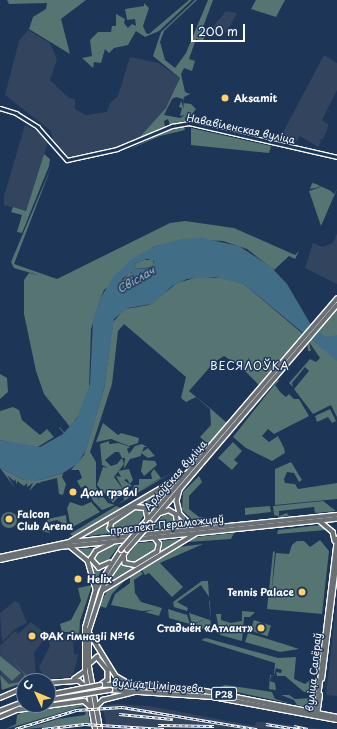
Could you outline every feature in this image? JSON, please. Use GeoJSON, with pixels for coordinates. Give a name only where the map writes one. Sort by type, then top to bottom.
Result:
{"type":"FeatureCollection","features":[{"type":"Feature","properties":{"kind":"main road","name":"Арлоўская вуліца"},"geometry":{"type":"LineString","coordinates":[[95,729],[84,671],[85,628],[96,590],[112,562],[150,524],[211,449],[317,325],[337,299]]}},
{"type":"Feature","properties":{"kind":"main road","name":"Арлоўская вуліца"},"geometry":{"type":"LineString","coordinates":[[317,325],[337,305]]}},
{"type":"Feature","properties":{"kind":"main road","name":"Арлоўская вуліца"},"geometry":{"type":"LineString","coordinates":[[100,729],[88,667],[89,630],[99,596],[110,571],[143,525],[211,449]]}},
{"type":"Feature","properties":{"kind":"main road"},"geometry":{"type":"LineString","coordinates":[[70,542],[188,473]]}},
{"type":"Feature","properties":{"kind":"main road"},"geometry":{"type":"LineString","coordinates":[[182,486],[177,501],[180,514],[191,524],[205,528]]}},
{"type":"Feature","properties":{"kind":"main road"},"geometry":{"type":"LineString","coordinates":[[119,536],[110,527],[119,517],[141,506],[148,511],[147,520]]}},
{"type":"Feature","properties":{"kind":"main road"},"geometry":{"type":"LineString","coordinates":[[156,516],[166,510],[175,513],[178,520],[173,532]]}},
{"type":"Feature","properties":{"kind":"main road","name":"праспект Пераможцаў"},"geometry":{"type":"LineString","coordinates":[[0,557],[70,542],[337,515]]}},
{"type":"Feature","properties":{"kind":"main road","name":"праспект Пераможцаў"},"geometry":{"type":"LineString","coordinates":[[0,560],[66,547],[337,519]]}},
{"type":"Feature","properties":{"kind":"main road"},"geometry":{"type":"LineString","coordinates":[[320,521],[333,532],[336,546]]}},
{"type":"Feature","properties":{"kind":"main road"},"geometry":{"type":"LineString","coordinates":[[99,596],[107,585],[197,533]]}},
{"type":"Feature","properties":{"kind":"main road"},"geometry":{"type":"LineString","coordinates":[[124,551],[126,563],[135,565],[158,549],[159,544],[152,538]]}},
{"type":"Feature","properties":{"kind":"main road","name":"вуліца Сапёраў"},"geometry":{"type":"LineString","coordinates":[[317,716],[337,539]]}},
{"type":"Feature","properties":{"kind":"main road"},"geometry":{"type":"LineString","coordinates":[[112,562],[99,568],[91,559],[96,551],[113,542]]}},
{"type":"Feature","properties":{"kind":"main road"},"geometry":{"type":"LineString","coordinates":[[66,547],[78,550],[88,561],[96,590]]}},
{"type":"Feature","properties":{"kind":"main road","name":"вуліца Сапёраў"},"geometry":{"type":"LineString","coordinates":[[317,716],[337,559]]}},
{"type":"Feature","properties":{"kind":"main road"},"geometry":{"type":"LineString","coordinates":[[89,630],[93,643],[109,676],[100,685]]}},
{"type":"Feature","properties":{"kind":"main road"},"geometry":{"type":"LineString","coordinates":[[88,667],[95,657],[102,659],[121,680],[131,684]]}},
{"type":"Feature","properties":{"kind":"main road"},"geometry":{"type":"LineString","coordinates":[[67,681],[79,678],[84,671]]}},
{"type":"Feature","properties":{"kind":"main road"},"geometry":{"type":"LineString","coordinates":[[56,682],[79,681],[87,687]]}},
{"type":"Feature","properties":{"kind":"main road","name":"вуліца Ціміразева"},"geometry":{"type":"LineString","coordinates":[[56,698],[131,684],[189,688],[337,720]]}},
{"type":"Feature","properties":{"kind":"main road","name":"вуліца Ціміразева"},"geometry":{"type":"LineString","coordinates":[[56,693],[100,685],[111,688],[245,700]]}},
{"type":"Feature","properties":{"kind":"main road"},"geometry":{"type":"LineString","coordinates":[[111,688],[118,692],[117,697]]}},
{"type":"Feature","properties":{"kind":"main road"},"geometry":{"type":"LineString","coordinates":[[96,707],[103,700],[146,690]]}},
{"type":"Feature","properties":{"kind":"main road"},"geometry":{"type":"LineString","coordinates":[[0,698],[16,691]]}},
{"type":"Feature","properties":{"kind":"main road"},"geometry":{"type":"LineString","coordinates":[[93,694],[103,700]]}},
{"type":"Feature","properties":{"kind":"main road"},"geometry":{"type":"LineString","coordinates":[[56,705],[84,701],[90,707]]}},
{"type":"Feature","properties":{"kind":"main road"},"geometry":{"type":"LineString","coordinates":[[0,711],[16,705]]}},
{"type":"Feature","properties":{"kind":"main road"},"geometry":{"type":"LineString","coordinates":[[0,717],[16,710]]}},
{"type":"Feature","properties":{"kind":"main road","name":"вуліца Ціміразева"},"geometry":{"type":"LineString","coordinates":[[317,716],[337,717]]}},
{"type":"Feature","properties":{"kind":"street","name":"Нававіленская вуліца"},"geometry":{"type":"LineString","coordinates":[[0,108],[16,113],[38,127],[67,160],[117,149],[172,126],[189,124],[337,157]]}},
{"type":"Feature","properties":{"kind":"shaded area"},"geometry":{"type":"Polygon","coordinates":[[[226,11],[237,13],[226,33],[213,27],[226,11]]]}},
{"type":"Feature","properties":{"kind":"shaded area"},"geometry":{"type":"Polygon","coordinates":[[[28,30],[50,43],[57,59],[50,80],[69,98],[75,99],[75,109],[86,115],[107,112],[110,103],[118,96],[130,57],[158,63],[180,78],[166,108],[137,140],[121,147],[69,157],[53,140],[51,131],[5,95],[19,41],[28,30]]]}},
{"type":"Feature","properties":{"kind":"shaded area"},"geometry":{"type":"Polygon","coordinates":[[[324,55],[337,63],[337,90],[322,120],[328,124],[327,131],[322,140],[319,139],[321,142],[318,147],[300,136],[297,141],[281,136],[324,55]]]}},
{"type":"Feature","properties":{"kind":"shaded area"},"geometry":{"type":"Polygon","coordinates":[[[25,125],[43,134],[48,142],[26,211],[4,205],[4,196],[25,125]]]}},
{"type":"Feature","properties":{"kind":"shaded area"},"geometry":{"type":"Polygon","coordinates":[[[337,233],[337,284],[305,268],[313,243],[323,247],[333,243],[337,233]]]}},
{"type":"Feature","properties":{"kind":"shaded area"},"geometry":{"type":"Polygon","coordinates":[[[337,598],[337,696],[326,695],[337,598]]]}},
{"type":"Feature","properties":{"kind":"shaded area"},"geometry":{"type":"Polygon","coordinates":[[[15,601],[19,603],[27,623],[15,629],[2,642],[0,613],[15,601]]]}},
{"type":"Feature","properties":{"kind":"shaded area"},"geometry":{"type":"Polygon","coordinates":[[[31,622],[47,635],[34,653],[36,673],[16,673],[16,684],[1,690],[0,646],[15,631],[18,634],[31,622]]]}},
{"type":"Feature","properties":{"kind":"shaded area"},"geometry":{"type":"Polygon","coordinates":[[[68,633],[73,636],[74,654],[78,655],[74,672],[70,677],[56,678],[56,673],[42,673],[39,667],[50,646],[48,640],[68,633]]]}},
{"type":"Feature","properties":{"kind":"shaded area"},"geometry":{"type":"Polygon","coordinates":[[[117,704],[149,706],[255,726],[256,722],[266,722],[322,729],[107,727],[102,705],[117,704]]]}},
{"type":"Feature","properties":{"kind":"green space"},"geometry":{"type":"Polygon","coordinates":[[[7,0],[86,0],[61,19],[70,54],[29,29],[33,17],[46,9],[47,3],[9,4],[7,0]]]}},
{"type":"Feature","properties":{"kind":"green space"},"geometry":{"type":"Polygon","coordinates":[[[189,0],[192,0],[159,31],[145,37],[136,31],[128,45],[114,48],[109,53],[105,49],[101,63],[94,62],[93,68],[82,58],[92,56],[90,40],[98,32],[111,32],[112,26],[116,26],[116,14],[125,19],[124,23],[128,28],[132,24],[136,26],[135,19],[127,20],[125,9],[144,6],[144,3],[149,8],[143,26],[146,33],[149,34],[189,0]]]}},
{"type":"Feature","properties":{"kind":"green space"},"geometry":{"type":"Polygon","coordinates":[[[195,0],[197,0],[164,31],[160,42],[165,60],[175,68],[186,53],[208,0],[213,0],[203,27],[207,30],[203,41],[196,39],[189,59],[195,61],[192,71],[184,68],[181,74],[185,92],[190,94],[184,97],[183,102],[183,99],[176,97],[172,99],[164,115],[180,118],[185,115],[180,116],[182,108],[179,107],[181,101],[184,109],[183,103],[191,104],[196,109],[188,119],[185,117],[185,121],[170,125],[168,119],[164,121],[165,127],[137,140],[166,108],[180,78],[153,56],[161,32],[195,0]]]}},
{"type":"Feature","properties":{"kind":"green space"},"geometry":{"type":"Polygon","coordinates":[[[256,0],[285,0],[276,17],[251,9],[256,0]]]}},
{"type":"Feature","properties":{"kind":"green space"},"geometry":{"type":"Polygon","coordinates":[[[184,126],[185,130],[160,136],[128,150],[169,130],[184,126]]]}},
{"type":"Feature","properties":{"kind":"green space"},"geometry":{"type":"Polygon","coordinates":[[[191,128],[271,146],[269,153],[191,145],[191,128]]]}},
{"type":"Feature","properties":{"kind":"green space"},"geometry":{"type":"Polygon","coordinates":[[[44,154],[50,159],[49,166],[22,233],[17,232],[22,215],[11,212],[13,207],[26,211],[44,154]]]}},
{"type":"Feature","properties":{"kind":"green space"},"geometry":{"type":"Polygon","coordinates":[[[52,165],[14,264],[57,279],[170,223],[185,221],[234,228],[295,255],[299,251],[295,259],[289,256],[274,270],[247,249],[223,241],[187,239],[153,247],[104,290],[91,329],[89,390],[81,412],[70,427],[44,394],[36,371],[24,314],[24,280],[29,273],[41,276],[14,268],[11,262],[52,165]]]}},
{"type":"Feature","properties":{"kind":"green space"},"geometry":{"type":"Polygon","coordinates":[[[312,183],[316,184],[331,191],[334,194],[337,189],[321,226],[309,191],[321,187],[317,185],[320,187],[310,189],[312,183]]]}},
{"type":"Feature","properties":{"kind":"green space"},"geometry":{"type":"Polygon","coordinates":[[[144,260],[153,260],[154,267],[134,269],[136,263],[144,260]]]}},
{"type":"Feature","properties":{"kind":"green space"},"geometry":{"type":"Polygon","coordinates":[[[130,272],[134,275],[131,287],[123,289],[121,282],[130,272]]]}},
{"type":"Feature","properties":{"kind":"green space"},"geometry":{"type":"Polygon","coordinates":[[[198,277],[226,278],[244,284],[303,334],[260,386],[241,367],[224,356],[213,363],[215,371],[210,367],[189,391],[227,423],[209,445],[200,437],[211,425],[210,409],[196,397],[186,402],[181,398],[186,377],[124,324],[118,331],[112,384],[90,452],[96,462],[96,487],[108,503],[115,505],[102,510],[93,501],[86,485],[81,488],[77,481],[82,478],[79,470],[71,470],[84,455],[104,389],[113,322],[125,309],[149,305],[177,283],[198,277]]]}},
{"type":"Feature","properties":{"kind":"green space"},"geometry":{"type":"Polygon","coordinates":[[[337,306],[337,417],[331,405],[313,414],[294,389],[309,371],[305,367],[292,383],[293,387],[289,383],[310,359],[316,362],[320,358],[309,342],[311,351],[308,351],[307,342],[337,306]]]}},
{"type":"Feature","properties":{"kind":"green space"},"geometry":{"type":"Polygon","coordinates":[[[0,374],[7,378],[8,392],[0,399],[0,374]]]}},
{"type":"Feature","properties":{"kind":"green space"},"geometry":{"type":"Polygon","coordinates":[[[278,380],[279,381],[275,385],[281,393],[286,397],[289,394],[294,399],[299,399],[309,416],[274,434],[268,429],[262,436],[269,442],[278,436],[284,448],[285,453],[272,461],[246,448],[233,437],[278,380]]]}},
{"type":"Feature","properties":{"kind":"green space"},"geometry":{"type":"Polygon","coordinates":[[[13,407],[19,410],[22,420],[40,435],[47,429],[54,437],[36,448],[0,440],[0,411],[13,407]]]}},
{"type":"Feature","properties":{"kind":"green space"},"geometry":{"type":"Polygon","coordinates":[[[330,409],[336,421],[332,423],[328,417],[317,422],[315,416],[330,409]]]}},
{"type":"Feature","properties":{"kind":"green space"},"geometry":{"type":"Polygon","coordinates":[[[103,423],[118,435],[121,433],[139,438],[138,443],[129,446],[111,439],[96,442],[103,423]]]}},
{"type":"Feature","properties":{"kind":"green space"},"geometry":{"type":"Polygon","coordinates":[[[109,441],[109,444],[119,443],[130,447],[127,449],[129,454],[135,446],[142,444],[147,447],[144,447],[142,452],[148,448],[155,456],[148,458],[141,453],[141,456],[130,459],[124,469],[125,458],[122,458],[124,464],[114,477],[122,488],[120,495],[113,503],[97,485],[103,467],[108,468],[102,465],[100,444],[109,441]],[[115,452],[105,460],[111,466],[117,464],[122,458],[119,452],[115,452]]]}},
{"type":"Feature","properties":{"kind":"green space"},"geometry":{"type":"Polygon","coordinates":[[[233,442],[242,451],[234,460],[238,463],[232,470],[218,458],[233,442]]]}},
{"type":"Feature","properties":{"kind":"green space"},"geometry":{"type":"Polygon","coordinates":[[[143,460],[155,461],[157,465],[144,476],[141,471],[143,460]]]}},
{"type":"Feature","properties":{"kind":"green space"},"geometry":{"type":"Polygon","coordinates":[[[291,462],[302,480],[299,482],[294,473],[287,472],[284,479],[285,483],[295,484],[298,489],[337,483],[337,499],[275,505],[275,469],[291,462]]]}},
{"type":"Feature","properties":{"kind":"green space"},"geometry":{"type":"Polygon","coordinates":[[[0,468],[24,480],[39,480],[63,473],[62,477],[66,484],[63,495],[59,494],[57,478],[41,482],[36,488],[40,483],[37,483],[29,491],[33,483],[27,487],[27,483],[24,486],[17,481],[17,485],[15,479],[14,481],[7,475],[15,488],[0,468]]]}},
{"type":"Feature","properties":{"kind":"green space"},"geometry":{"type":"Polygon","coordinates":[[[129,469],[133,480],[130,484],[127,479],[124,480],[132,486],[123,489],[116,476],[121,477],[118,471],[129,469]]]}},
{"type":"Feature","properties":{"kind":"green space"},"geometry":{"type":"Polygon","coordinates":[[[154,469],[161,478],[138,491],[175,471],[117,505],[124,500],[123,492],[132,491],[134,485],[139,485],[139,479],[152,479],[151,473],[154,469]]]}},
{"type":"Feature","properties":{"kind":"green space"},"geometry":{"type":"Polygon","coordinates":[[[199,476],[202,482],[189,496],[189,509],[199,517],[223,520],[218,523],[196,523],[182,510],[183,492],[199,476]]]}},
{"type":"Feature","properties":{"kind":"green space"},"geometry":{"type":"Polygon","coordinates":[[[173,484],[149,510],[144,505],[137,505],[111,521],[108,527],[112,533],[80,537],[173,484]]]}},
{"type":"Feature","properties":{"kind":"green space"},"geometry":{"type":"Polygon","coordinates":[[[323,501],[336,511],[315,513],[314,507],[279,511],[279,516],[287,513],[289,516],[281,517],[274,515],[273,506],[323,501]]]}},
{"type":"Feature","properties":{"kind":"green space"},"geometry":{"type":"Polygon","coordinates":[[[70,502],[82,506],[91,502],[100,512],[71,528],[67,508],[70,502]]]}},
{"type":"Feature","properties":{"kind":"green space"},"geometry":{"type":"Polygon","coordinates":[[[116,506],[121,508],[73,536],[70,534],[116,506]]]}},
{"type":"Feature","properties":{"kind":"green space"},"geometry":{"type":"Polygon","coordinates":[[[270,506],[271,512],[245,515],[245,508],[270,506]]]}},
{"type":"Feature","properties":{"kind":"green space"},"geometry":{"type":"Polygon","coordinates":[[[137,508],[146,511],[135,530],[152,528],[166,512],[175,514],[177,524],[171,527],[114,532],[112,524],[137,508]]]}},
{"type":"Feature","properties":{"kind":"green space","name":"Falcon Club Arena"},"geometry":{"type":"Polygon","coordinates":[[[9,512],[16,517],[17,520],[12,527],[9,528],[2,523],[1,520],[6,513],[9,512]]]}},
{"type":"Feature","properties":{"kind":"green space"},"geometry":{"type":"Polygon","coordinates":[[[66,515],[67,527],[64,530],[65,524],[57,520],[49,522],[50,533],[41,531],[48,519],[66,515]]]}},
{"type":"Feature","properties":{"kind":"green space"},"geometry":{"type":"Polygon","coordinates":[[[321,525],[326,530],[277,534],[278,530],[321,525]]]}},
{"type":"Feature","properties":{"kind":"green space"},"geometry":{"type":"Polygon","coordinates":[[[234,533],[231,539],[188,542],[196,537],[234,533]]]}},
{"type":"Feature","properties":{"kind":"green space"},"geometry":{"type":"Polygon","coordinates":[[[187,538],[110,582],[123,561],[134,567],[156,554],[161,541],[187,538]]]}},
{"type":"Feature","properties":{"kind":"green space"},"geometry":{"type":"Polygon","coordinates":[[[320,540],[329,551],[322,614],[267,609],[273,552],[275,551],[271,597],[276,553],[289,554],[292,545],[297,541],[304,541],[310,547],[320,540]]]}},
{"type":"Feature","properties":{"kind":"green space"},"geometry":{"type":"Polygon","coordinates":[[[151,542],[157,544],[156,552],[135,564],[125,559],[136,545],[118,547],[104,566],[94,562],[95,553],[115,545],[151,542]]]}},
{"type":"Feature","properties":{"kind":"green space"},"geometry":{"type":"Polygon","coordinates":[[[203,544],[160,563],[183,587],[172,597],[149,573],[145,575],[142,570],[178,547],[203,544]]]}},
{"type":"Feature","properties":{"kind":"green space"},"geometry":{"type":"Polygon","coordinates":[[[100,548],[90,558],[94,567],[102,569],[97,579],[90,562],[77,549],[100,548]]]}},
{"type":"Feature","properties":{"kind":"green space"},"geometry":{"type":"Polygon","coordinates":[[[140,570],[143,574],[134,580],[135,593],[141,602],[162,608],[159,616],[145,612],[154,610],[142,611],[111,605],[115,594],[130,583],[130,576],[140,570]]]}},
{"type":"Feature","properties":{"kind":"green space"},"geometry":{"type":"Polygon","coordinates":[[[127,578],[112,594],[106,608],[99,606],[108,589],[127,578]]]}},
{"type":"Feature","properties":{"kind":"green space"},"geometry":{"type":"Polygon","coordinates":[[[202,581],[208,581],[209,597],[201,585],[177,602],[188,608],[187,611],[174,607],[173,602],[202,581]]]}},
{"type":"Feature","properties":{"kind":"green space"},"geometry":{"type":"Polygon","coordinates":[[[92,585],[80,621],[79,639],[77,639],[73,632],[62,632],[60,624],[71,620],[81,601],[78,588],[92,585]]]}},
{"type":"Feature","properties":{"kind":"green space"},"geometry":{"type":"Polygon","coordinates":[[[168,609],[187,615],[190,624],[169,618],[168,609]]]}},
{"type":"Feature","properties":{"kind":"green space"},"geometry":{"type":"Polygon","coordinates":[[[242,611],[255,612],[250,617],[244,617],[242,641],[220,635],[216,614],[221,614],[221,620],[231,623],[242,621],[242,611]]]}},
{"type":"Feature","properties":{"kind":"green space"},"geometry":{"type":"Polygon","coordinates":[[[189,613],[210,620],[211,627],[206,630],[192,625],[206,619],[192,624],[189,613]]]}},
{"type":"Feature","properties":{"kind":"green space","name":"Стадыён «Атлант»"},"geometry":{"type":"Polygon","coordinates":[[[254,620],[271,626],[267,636],[250,630],[254,620]]]}},
{"type":"Feature","properties":{"kind":"green space"},"geometry":{"type":"Polygon","coordinates":[[[248,633],[299,649],[280,652],[245,642],[248,633]]]}},
{"type":"Feature","properties":{"kind":"green space"},"geometry":{"type":"Polygon","coordinates":[[[206,638],[278,658],[296,657],[294,679],[305,684],[310,680],[309,684],[313,685],[315,679],[313,693],[304,692],[285,676],[277,676],[276,672],[281,673],[282,670],[276,668],[274,676],[275,663],[201,640],[206,638]]]}},
{"type":"Feature","properties":{"kind":"green space"},"geometry":{"type":"Polygon","coordinates":[[[0,656],[21,673],[16,673],[16,677],[12,681],[0,670],[0,656]]]}},
{"type":"Feature","properties":{"kind":"green space"},"geometry":{"type":"Polygon","coordinates":[[[0,675],[9,684],[16,683],[16,685],[2,690],[0,675]]]}},
{"type":"Feature","properties":{"kind":"green space"},"geometry":{"type":"Polygon","coordinates":[[[270,675],[274,676],[271,676],[270,681],[275,683],[276,690],[269,689],[270,675]]]}},
{"type":"Feature","properties":{"kind":"green space"},"geometry":{"type":"Polygon","coordinates":[[[225,685],[272,692],[275,699],[292,704],[218,688],[225,685]]]}},
{"type":"Feature","properties":{"kind":"green space"},"geometry":{"type":"Polygon","coordinates":[[[281,695],[289,695],[295,699],[312,698],[312,708],[297,705],[294,700],[281,695]]]}},
{"type":"Feature","properties":{"kind":"green space"},"geometry":{"type":"Polygon","coordinates":[[[83,704],[87,706],[90,723],[25,729],[58,719],[85,715],[87,708],[84,706],[6,729],[16,724],[17,715],[22,713],[56,713],[56,707],[83,704]]]}},
{"type":"Feature","properties":{"kind":"water","name":"Свіслач"},"geometry":{"type":"Polygon","coordinates":[[[202,238],[239,246],[271,267],[287,284],[311,325],[326,337],[337,335],[337,361],[244,284],[215,277],[187,279],[172,286],[152,304],[128,308],[114,319],[104,389],[86,450],[77,464],[63,473],[35,481],[24,480],[0,468],[0,440],[40,447],[63,434],[77,418],[90,384],[93,320],[101,297],[114,276],[132,259],[153,247],[181,239],[202,238]],[[147,259],[136,263],[134,269],[152,268],[154,261],[147,259]],[[131,272],[122,279],[123,289],[131,287],[134,275],[131,272]]]}},
{"type":"Feature","properties":{"kind":"waterway"},"geometry":{"type":"LineString","coordinates":[[59,427],[64,433]]}},
{"type":"Feature","properties":{"kind":"railway"},"geometry":{"type":"LineString","coordinates":[[15,729],[76,710],[122,707],[257,729]]}},
{"type":"Feature","properties":{"kind":"railway"},"geometry":{"type":"LineString","coordinates":[[119,714],[173,719]]}},
{"type":"Feature","properties":{"kind":"railway"},"geometry":{"type":"LineString","coordinates":[[42,729],[85,724],[164,729]]}},
{"type":"Feature","properties":{"kind":"railway"},"geometry":{"type":"LineString","coordinates":[[266,724],[299,729]]}},
{"type":"Feature","properties":{"kind":"railway"},"geometry":{"type":"LineString","coordinates":[[158,725],[214,726]]}},
{"type":"Feature","properties":{"kind":"railway"},"geometry":{"type":"LineString","coordinates":[[294,726],[308,729]]}},
{"type":"Feature","properties":{"kind":"place","name":"Aksamit"},"geometry":{"type":"Point","coordinates":[225,98]}},
{"type":"Feature","properties":{"kind":"place","name":"Дом грэблі"},"geometry":{"type":"Point","coordinates":[73,492]}},
{"type":"Feature","properties":{"kind":"place","name":"Falcon Club Arena"},"geometry":{"type":"Point","coordinates":[9,519]}},
{"type":"Feature","properties":{"kind":"place","name":"Helix"},"geometry":{"type":"Point","coordinates":[78,579]}},
{"type":"Feature","properties":{"kind":"place","name":"Tennis Palace"},"geometry":{"type":"Point","coordinates":[302,592]}},
{"type":"Feature","properties":{"kind":"place","name":"Стадыён «Атлант»"},"geometry":{"type":"Point","coordinates":[261,628]}},
{"type":"Feature","properties":{"kind":"place","name":"ФАК гімназіі №16"},"geometry":{"type":"Point","coordinates":[32,636]}},
{"type":"Feature","properties":{"kind":"district","name":"ВЕСЯЛОЎКА"},"geometry":{"type":"Point","coordinates":[250,366]}}]}
